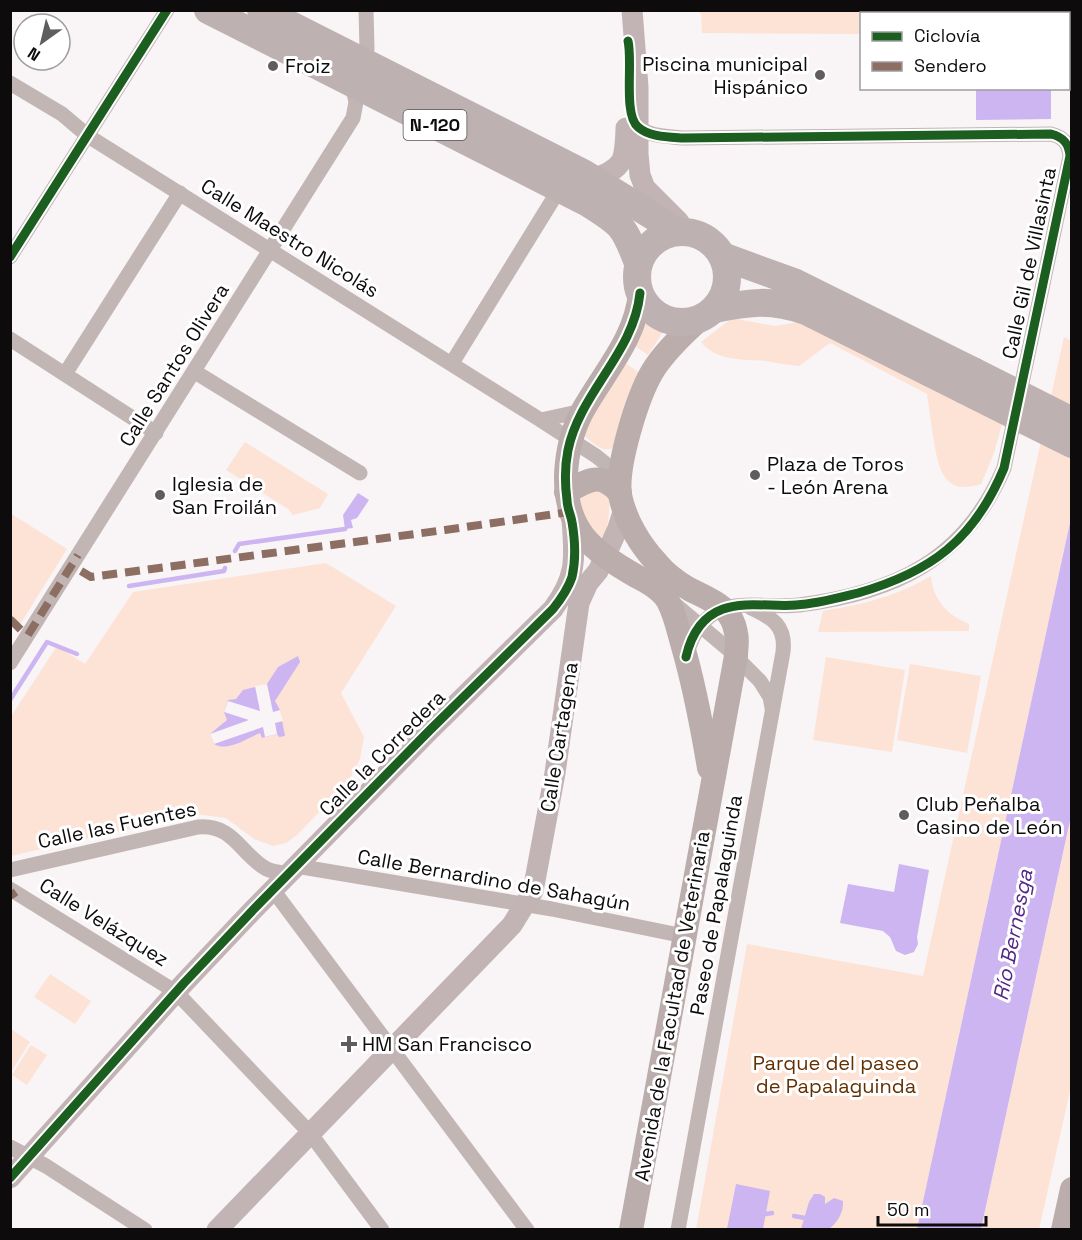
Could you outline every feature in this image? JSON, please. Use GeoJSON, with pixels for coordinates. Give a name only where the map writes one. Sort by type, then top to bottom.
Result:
{"type":"FeatureCollection","features":[{"type":"Feature","properties":{"kind":"highway","name":"N-120"},"geometry":{"type":"LineString","coordinates":[[208,10],[358,73],[593,179],[685,232],[702,237],[714,244],[722,256],[796,283],[968,381],[1071,444]]}},
{"type":"Feature","properties":{"kind":"highway","name":"N-120"},"geometry":{"type":"LineString","coordinates":[[261,10],[358,73],[618,223],[627,233],[638,263],[636,277],[640,293],[647,307],[664,318],[679,322],[755,302],[787,305],[1071,422]]}},
{"type":"Feature","properties":{"kind":"highway"},"geometry":{"type":"LineString","coordinates":[[638,263],[646,249],[655,241],[666,234],[685,232]]}},
{"type":"Feature","properties":{"kind":"highway"},"geometry":{"type":"LineString","coordinates":[[708,313],[723,296],[726,269],[722,256]]}},
{"type":"Feature","properties":{"kind":"main road"},"geometry":{"type":"LineString","coordinates":[[593,179],[618,168],[623,159],[631,10]]}},
{"type":"Feature","properties":{"kind":"main road"},"geometry":{"type":"LineString","coordinates":[[631,10],[640,175],[645,188],[685,232]]}},
{"type":"Feature","properties":{"kind":"main road","name":"Calle la Corredera"},"geometry":{"type":"LineString","coordinates":[[10,1178],[19,1152],[177,992],[292,870],[553,609],[566,592],[572,577],[575,556],[572,520],[566,492],[568,452],[582,411],[625,344],[634,323],[640,293]]}},
{"type":"Feature","properties":{"kind":"main road"},"geometry":{"type":"LineString","coordinates":[[708,313],[675,343],[652,373],[628,435],[622,493],[635,533],[657,564],[671,577],[735,607]]}},
{"type":"Feature","properties":{"kind":"main road"},"geometry":{"type":"LineString","coordinates":[[566,492],[588,480],[602,479],[610,482],[622,493]]}},
{"type":"Feature","properties":{"kind":"main road","name":"Calle Cartagena"},"geometry":{"type":"LineString","coordinates":[[217,1230],[512,925],[525,906],[533,891],[555,773],[579,603],[588,583],[602,564],[618,528],[622,493]]}},
{"type":"Feature","properties":{"kind":"main road"},"geometry":{"type":"LineString","coordinates":[[572,520],[594,548],[602,564],[643,580],[667,598]]}},
{"type":"Feature","properties":{"kind":"main road","name":"Avenida de la Facultad de Veterinaria"},"geometry":{"type":"LineString","coordinates":[[667,598],[692,673],[712,782]]}},
{"type":"Feature","properties":{"kind":"main road","name":"Avenida de la Facultad de Veterinaria"},"geometry":{"type":"LineString","coordinates":[[631,1230],[736,656],[737,634],[732,619],[735,607]]}},
{"type":"Feature","properties":{"kind":"main road"},"geometry":{"type":"LineString","coordinates":[[1063,1230],[1071,1189]]}},
{"type":"Feature","properties":{"kind":"street"},"geometry":{"type":"LineString","coordinates":[[10,257],[167,10]]}},
{"type":"Feature","properties":{"kind":"street","name":"Calle Santos Olivera"},"geometry":{"type":"LineString","coordinates":[[10,663],[353,118],[358,73],[367,49],[366,10]]}},
{"type":"Feature","properties":{"kind":"street"},"geometry":{"type":"LineString","coordinates":[[628,41],[631,52],[630,112],[633,123],[639,129]]}},
{"type":"Feature","properties":{"kind":"street","name":"Calle Maestro Nicolás"},"geometry":{"type":"LineString","coordinates":[[10,83],[62,114],[88,136],[545,422],[571,440],[622,493]]}},
{"type":"Feature","properties":{"kind":"street","name":"Calle Gil de Villasinta"},"geometry":{"type":"LineString","coordinates":[[639,129],[663,136],[683,138],[1051,134],[1064,140],[1070,148],[1004,468],[982,510],[959,539],[931,563],[891,584],[836,599],[797,605],[735,607]]}},
{"type":"Feature","properties":{"kind":"street"},"geometry":{"type":"LineString","coordinates":[[452,363],[560,188]]}},
{"type":"Feature","properties":{"kind":"street"},"geometry":{"type":"LineString","coordinates":[[65,374],[180,193]]}},
{"type":"Feature","properties":{"kind":"street"},"geometry":{"type":"LineString","coordinates":[[10,339],[156,433]]}},
{"type":"Feature","properties":{"kind":"street"},"geometry":{"type":"LineString","coordinates":[[195,372],[360,473]]}},
{"type":"Feature","properties":{"kind":"street"},"geometry":{"type":"LineString","coordinates":[[545,422],[582,411]]}},
{"type":"Feature","properties":{"kind":"street"},"geometry":{"type":"LineString","coordinates":[[667,598],[736,656],[760,681],[770,697],[772,711]]}},
{"type":"Feature","properties":{"kind":"street"},"geometry":{"type":"LineString","coordinates":[[686,657],[690,643],[700,625],[710,615],[735,607]]}},
{"type":"Feature","properties":{"kind":"street","name":"Paseo de Papalaguinda"},"geometry":{"type":"LineString","coordinates":[[678,1230],[784,638],[781,629],[764,614],[735,607]]}},
{"type":"Feature","properties":{"kind":"street"},"geometry":{"type":"LineString","coordinates":[[553,609],[575,622]]}},
{"type":"Feature","properties":{"kind":"street","name":"Calle las Fuentes"},"geometry":{"type":"LineString","coordinates":[[10,870],[210,826],[222,830],[266,869],[292,870]]}},
{"type":"Feature","properties":{"kind":"street","name":"Calle Bernardino de Sahagún"},"geometry":{"type":"LineString","coordinates":[[292,870],[525,906],[684,936]]}},
{"type":"Feature","properties":{"kind":"street","name":"Calle Velázquez"},"geometry":{"type":"LineString","coordinates":[[10,889],[177,992],[310,1133],[382,1230]]}},
{"type":"Feature","properties":{"kind":"street"},"geometry":{"type":"LineString","coordinates":[[273,890],[527,1230]]}},
{"type":"Feature","properties":{"kind":"street"},"geometry":{"type":"LineString","coordinates":[[19,1152],[46,1166],[145,1230]]}},
{"type":"Feature","properties":{"kind":"green space"},"geometry":{"type":"Polygon","coordinates":[[[698,11],[1008,11],[860,12],[860,34],[702,33],[701,14],[698,11]]]}},
{"type":"Feature","properties":{"kind":"green space"},"geometry":{"type":"Polygon","coordinates":[[[732,318],[775,326],[799,322],[1002,424],[994,453],[981,484],[968,487],[958,486],[944,476],[937,458],[927,394],[830,343],[799,366],[723,356],[707,348],[701,342],[732,318]]]}},
{"type":"Feature","properties":{"kind":"green space"},"geometry":{"type":"Polygon","coordinates":[[[643,320],[663,332],[648,355],[632,344],[643,320]]]}},
{"type":"Feature","properties":{"kind":"green space","name":"Parque del paseo de Papalaguinda"},"geometry":{"type":"Polygon","coordinates":[[[1064,337],[1072,341],[1071,518],[917,1229],[696,1230],[747,944],[923,976],[1064,337]]]}},
{"type":"Feature","properties":{"kind":"green space"},"geometry":{"type":"Polygon","coordinates":[[[622,361],[640,373],[615,447],[606,449],[584,436],[585,420],[622,361]]]}},
{"type":"Feature","properties":{"kind":"green space"},"geometry":{"type":"Polygon","coordinates":[[[245,442],[328,494],[320,508],[293,515],[288,509],[226,470],[245,442]]]}},
{"type":"Feature","properties":{"kind":"green space"},"geometry":{"type":"Polygon","coordinates":[[[591,485],[609,496],[607,526],[604,536],[598,538],[586,524],[579,498],[591,485]]]}},
{"type":"Feature","properties":{"kind":"green space"},"geometry":{"type":"Polygon","coordinates":[[[10,513],[67,549],[19,626],[11,621],[10,513]]]}},
{"type":"Feature","properties":{"kind":"green space"},"geometry":{"type":"Polygon","coordinates":[[[326,563],[396,606],[341,693],[364,737],[360,759],[348,782],[297,835],[286,843],[273,846],[254,839],[226,818],[195,814],[11,856],[10,718],[57,646],[85,664],[133,592],[326,563]]]}},
{"type":"Feature","properties":{"kind":"green space"},"geometry":{"type":"Polygon","coordinates":[[[931,576],[932,585],[942,606],[969,624],[969,631],[818,632],[823,611],[879,599],[931,576]]]}},
{"type":"Feature","properties":{"kind":"green space"},"geometry":{"type":"Polygon","coordinates":[[[826,657],[905,670],[892,752],[813,740],[826,657]]]}},
{"type":"Feature","properties":{"kind":"green space"},"geometry":{"type":"Polygon","coordinates":[[[910,664],[981,676],[967,753],[897,740],[910,664]]]}},
{"type":"Feature","properties":{"kind":"green space"},"geometry":{"type":"Polygon","coordinates":[[[1071,816],[1071,1087],[1039,1229],[981,1230],[1071,816]]]}},
{"type":"Feature","properties":{"kind":"green space"},"geometry":{"type":"Polygon","coordinates":[[[50,974],[91,1001],[75,1024],[34,997],[50,974]]]}},
{"type":"Feature","properties":{"kind":"green space"},"geometry":{"type":"Polygon","coordinates":[[[11,1029],[30,1042],[11,1072],[11,1029]]]}},
{"type":"Feature","properties":{"kind":"green space"},"geometry":{"type":"Polygon","coordinates":[[[31,1045],[47,1055],[27,1085],[12,1075],[31,1045]]]}},
{"type":"Feature","properties":{"kind":"water"},"geometry":{"type":"Polygon","coordinates":[[[976,90],[1051,90],[1051,119],[976,120],[976,90]]]}},
{"type":"Feature","properties":{"kind":"water"},"geometry":{"type":"Polygon","coordinates":[[[358,493],[369,500],[357,518],[351,520],[353,528],[345,529],[343,515],[358,493]]]}},
{"type":"Feature","properties":{"kind":"water","name":"Río Bernesga"},"geometry":{"type":"Polygon","coordinates":[[[1071,518],[1071,816],[981,1229],[917,1229],[1071,518]]]}},
{"type":"Feature","properties":{"kind":"water"},"geometry":{"type":"Polygon","coordinates":[[[298,656],[300,662],[275,701],[280,710],[285,736],[279,737],[277,734],[262,738],[260,733],[231,746],[214,744],[210,734],[227,720],[224,712],[228,700],[236,699],[243,690],[267,684],[278,667],[298,656]]]}},
{"type":"Feature","properties":{"kind":"water"},"geometry":{"type":"Polygon","coordinates":[[[899,864],[929,870],[917,937],[918,944],[914,952],[905,955],[896,951],[890,937],[883,931],[840,923],[848,884],[894,892],[899,864]]]}},
{"type":"Feature","properties":{"kind":"water"},"geometry":{"type":"Polygon","coordinates":[[[736,1184],[770,1191],[763,1229],[727,1229],[736,1184]]]}},
{"type":"Feature","properties":{"kind":"water"},"geometry":{"type":"Polygon","coordinates":[[[814,1194],[825,1197],[825,1204],[834,1198],[843,1201],[839,1217],[829,1229],[801,1229],[809,1202],[814,1194]]]}},
{"type":"Feature","properties":{"kind":"pier"},"geometry":{"type":"Polygon","coordinates":[[[267,684],[273,712],[280,710],[283,721],[275,723],[277,734],[265,737],[263,727],[214,744],[210,734],[249,720],[224,712],[228,701],[260,711],[255,686],[267,684]]]}},
{"type":"Feature","properties":{"kind":"waterway"},"geometry":{"type":"LineString","coordinates":[[235,551],[239,544],[345,529]]}},
{"type":"Feature","properties":{"kind":"waterway"},"geometry":{"type":"LineString","coordinates":[[129,586],[224,571],[225,568]]}},
{"type":"Feature","properties":{"kind":"waterway"},"geometry":{"type":"LineString","coordinates":[[10,700],[47,642],[77,654]]}},
{"type":"Feature","properties":{"kind":"waterway"},"geometry":{"type":"LineString","coordinates":[[766,1214],[772,1213]]}},
{"type":"Feature","properties":{"kind":"waterway"},"geometry":{"type":"LineString","coordinates":[[794,1216],[805,1218]]}},
{"type":"Feature","properties":{"kind":"marked path"},"geometry":{"type":"LineString","coordinates":[[81,571],[91,577],[569,512]]}},
{"type":"Feature","properties":{"kind":"marked path"},"geometry":{"type":"LineString","coordinates":[[28,635],[78,555]]}},
{"type":"Feature","properties":{"kind":"marked path"},"geometry":{"type":"LineString","coordinates":[[10,619],[21,630]]}},
{"type":"Feature","properties":{"kind":"marked path"},"geometry":{"type":"LineString","coordinates":[[10,896],[16,892]]}},
{"type":"Feature","properties":{"kind":"cycle path"},"geometry":{"type":"LineString","coordinates":[[10,257],[167,10]]}},
{"type":"Feature","properties":{"kind":"cycle path"},"geometry":{"type":"LineString","coordinates":[[628,41],[633,121],[642,130],[653,135],[683,138],[1051,134],[1065,141],[1070,156],[1004,468],[979,515],[947,550],[907,575],[884,585],[812,603],[740,605],[715,612],[694,634],[686,657]]}},
{"type":"Feature","properties":{"kind":"cycle path"},"geometry":{"type":"LineString","coordinates":[[10,1178],[184,983],[253,910],[559,601],[572,577],[575,557],[566,488],[568,450],[583,409],[628,335],[636,315],[640,293]]}},
{"type":"Feature","properties":{"kind":"place","name":"Froiz"},"geometry":{"type":"Point","coordinates":[273,66]}},
{"type":"Feature","properties":{"kind":"place","name":"Piscina municipal Hispánico"},"geometry":{"type":"Point","coordinates":[820,75]}},
{"type":"Feature","properties":{"kind":"place","name":"Plaza de Toros - León Arena"},"geometry":{"type":"Point","coordinates":[755,475]}},
{"type":"Feature","properties":{"kind":"place","name":"Iglesia de San Froilán"},"geometry":{"type":"Point","coordinates":[160,495]}},
{"type":"Feature","properties":{"kind":"place","name":"Club Peñalba Casino de León"},"geometry":{"type":"Point","coordinates":[904,815]}},
{"type":"Feature","properties":{"kind":"place","name":"HM San Francisco"},"geometry":{"type":"Point","coordinates":[349,1044]}}]}
